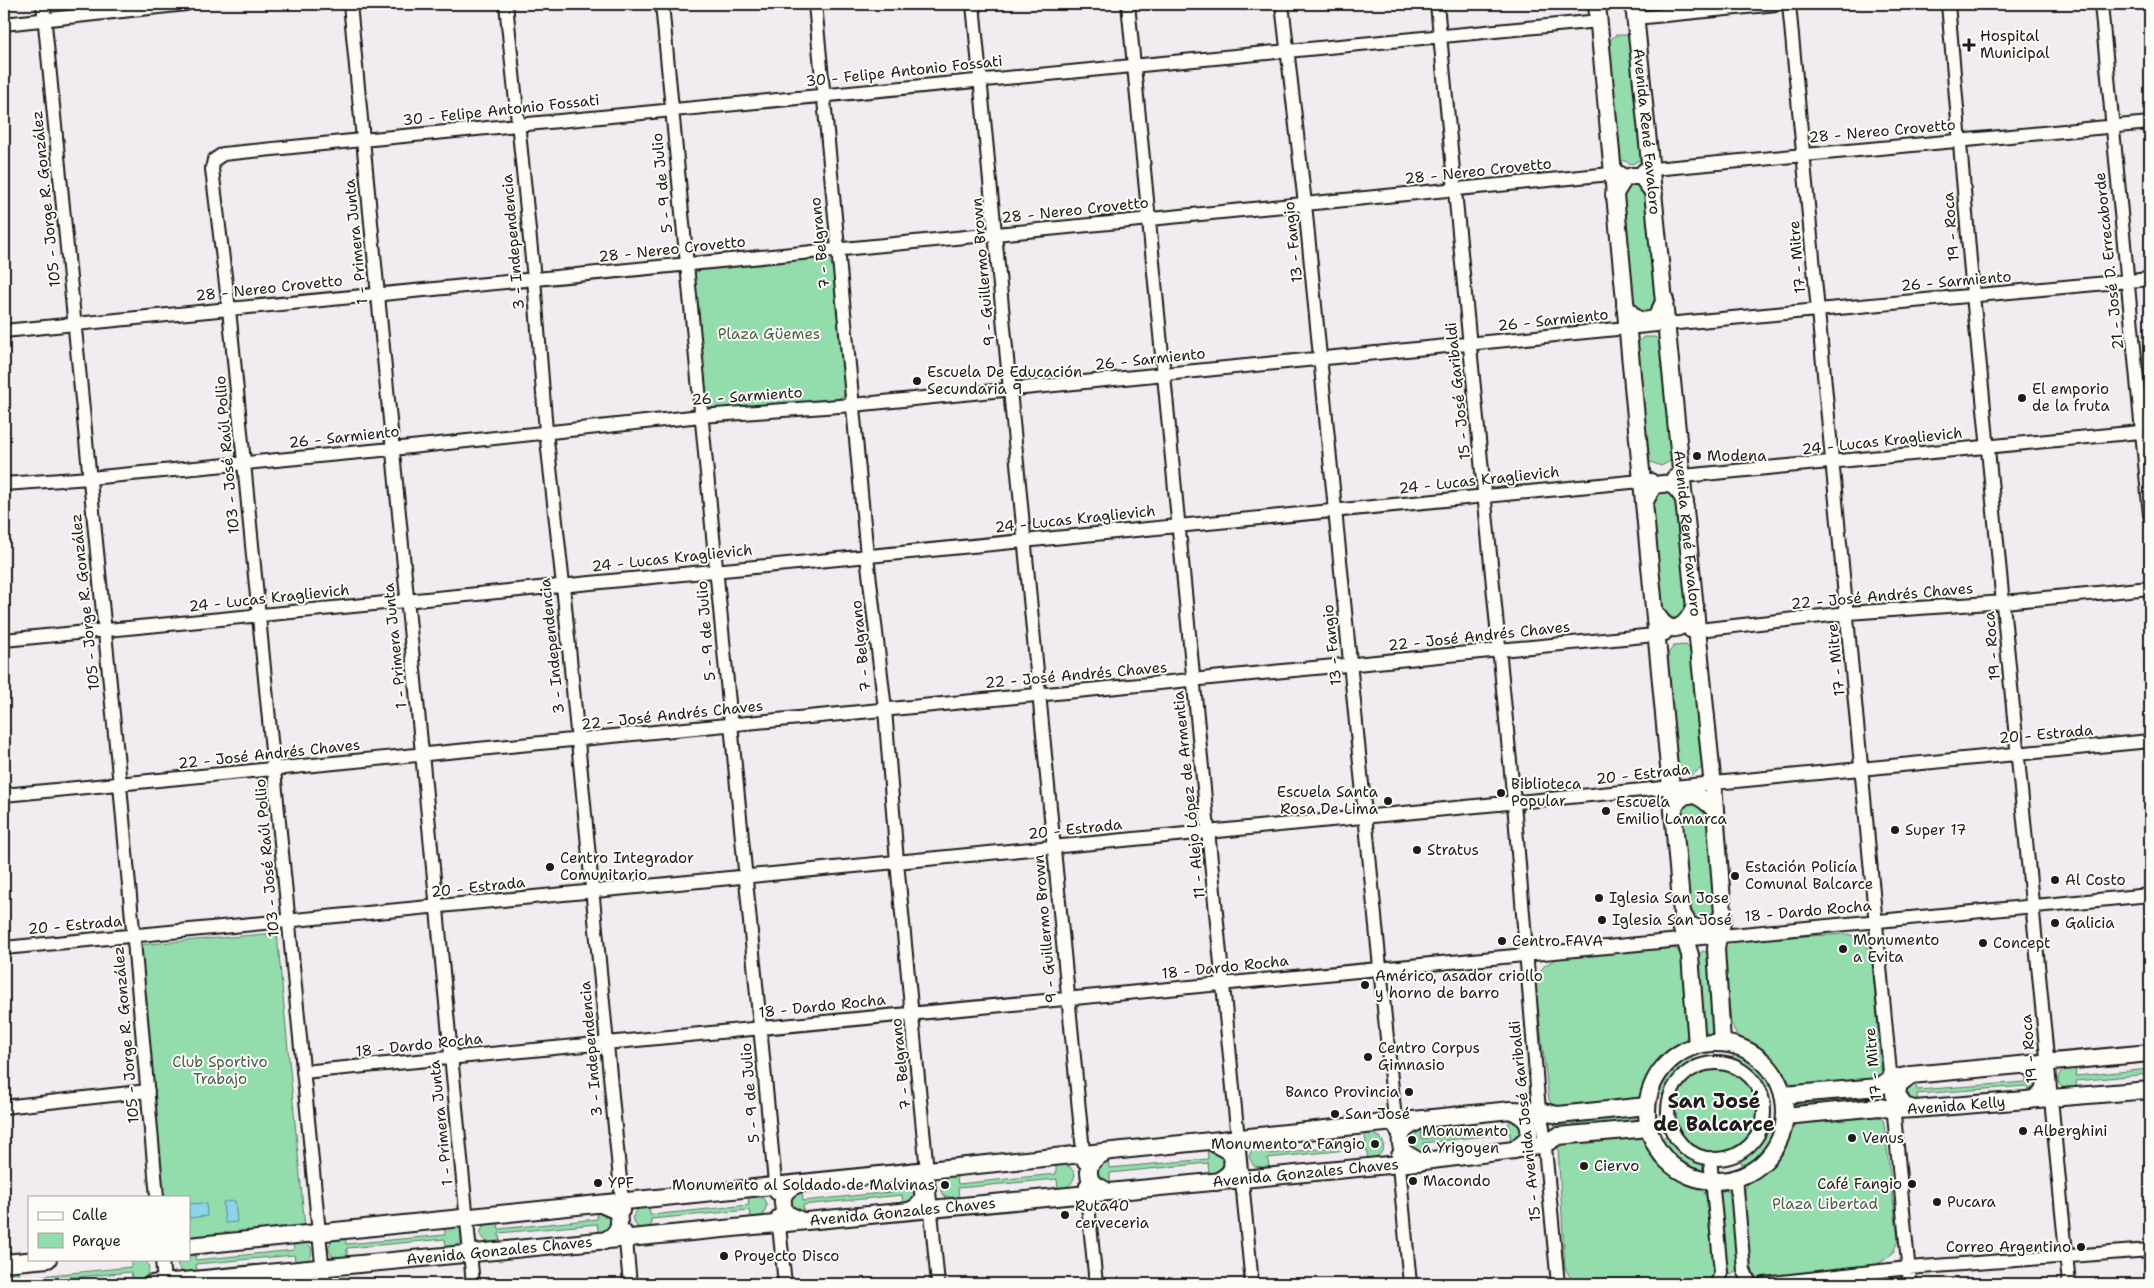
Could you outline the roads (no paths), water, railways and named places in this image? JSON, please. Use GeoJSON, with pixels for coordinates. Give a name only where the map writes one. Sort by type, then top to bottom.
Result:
{"type":"FeatureCollection","features":[{"type":"Feature","properties":{"kind":"main road"},"geometry":{"type":"LineString","coordinates":[[1597,4],[1655,612],[1682,913],[1681,926],[1690,955],[1697,1045]]}},
{"type":"Feature","properties":{"kind":"main road","name":"Avenida René Favaloro"},"geometry":{"type":"LineString","coordinates":[[1635,11],[1715,810],[1723,914],[1723,922],[1717,936],[1722,1042]]}},
{"type":"Feature","properties":{"kind":"main road"},"geometry":{"type":"LineString","coordinates":[[1614,195],[1624,179],[1632,176],[1641,176],[1654,193]]}},
{"type":"Feature","properties":{"kind":"main road"},"geometry":{"type":"LineString","coordinates":[[1625,305],[1631,315],[1638,321],[1647,322],[1656,318],[1665,300]]}},
{"type":"Feature","properties":{"kind":"main road"},"geometry":{"type":"LineString","coordinates":[[1644,503],[1653,486],[1662,483],[1671,483],[1678,489],[1685,501]]}},
{"type":"Feature","properties":{"kind":"main road"},"geometry":{"type":"LineString","coordinates":[[1655,612],[1667,628],[1676,628],[1685,625],[1695,607]]}},
{"type":"Feature","properties":{"kind":"main road"},"geometry":{"type":"LineString","coordinates":[[1673,811],[1676,802],[1683,797],[1694,794],[1705,799],[1715,810]]}},
{"type":"Feature","properties":{"kind":"main road"},"geometry":{"type":"LineString","coordinates":[[1682,913],[1689,925],[1702,930],[1714,926],[1723,914]]}},
{"type":"Feature","properties":{"kind":"main road"},"geometry":{"type":"LineString","coordinates":[[1722,1042],[1744,1048],[1766,1063],[1776,1076],[1783,1095],[1785,1116],[1783,1131],[1770,1156],[1759,1166],[1736,1178],[1712,1181],[1690,1176],[1672,1165],[1657,1148],[1649,1128],[1647,1106],[1653,1083],[1664,1066],[1675,1056],[1697,1045],[1722,1042]]}},
{"type":"Feature","properties":{"kind":"main road"},"geometry":{"type":"LineString","coordinates":[[1783,1095],[1879,1087],[1890,1079],[1911,1075],[2047,1064],[2150,1053]]}},
{"type":"Feature","properties":{"kind":"main road"},"geometry":{"type":"LineString","coordinates":[[2025,1066],[2034,1068],[2042,1073],[2044,1082],[2044,1090],[2038,1097],[2028,1101]]}},
{"type":"Feature","properties":{"kind":"main road"},"geometry":{"type":"LineString","coordinates":[[1911,1075],[1899,1084],[1897,1094],[1904,1106],[1916,1109]]}},
{"type":"Feature","properties":{"kind":"main road","name":"Avenida Kelly"},"geometry":{"type":"LineString","coordinates":[[1785,1116],[1880,1107],[1894,1110],[1916,1109],[2150,1090]]}},
{"type":"Feature","properties":{"kind":"main road"},"geometry":{"type":"LineString","coordinates":[[190,1246],[1417,1122],[1511,1110],[1540,1111],[1558,1115],[1647,1106]]}},
{"type":"Feature","properties":{"kind":"main road"},"geometry":{"type":"LineString","coordinates":[[1511,1110],[1527,1120],[1530,1128],[1529,1137],[1514,1150]]}},
{"type":"Feature","properties":{"kind":"main road"},"geometry":{"type":"LineString","coordinates":[[1417,1122],[1406,1127],[1400,1134],[1400,1144],[1403,1152],[1420,1162]]}},
{"type":"Feature","properties":{"kind":"main road","name":"Avenida Gonzales Chaves"},"geometry":{"type":"LineString","coordinates":[[160,1284],[1420,1162],[1514,1150],[1545,1144],[1558,1136],[1649,1128]]}},
{"type":"Feature","properties":{"kind":"main road"},"geometry":{"type":"LineString","coordinates":[[1212,1142],[1230,1152],[1233,1160],[1233,1170],[1216,1182]]}},
{"type":"Feature","properties":{"kind":"main road"},"geometry":{"type":"LineString","coordinates":[[1104,1153],[1095,1158],[1089,1165],[1089,1174],[1091,1182],[1108,1192]]}},
{"type":"Feature","properties":{"kind":"main road"},"geometry":{"type":"LineString","coordinates":[[904,1173],[921,1183],[924,1190],[923,1200],[918,1207],[909,1211]]}},
{"type":"Feature","properties":{"kind":"main road"},"geometry":{"type":"LineString","coordinates":[[798,1184],[788,1188],[782,1195],[782,1204],[785,1212],[802,1222]]}},
{"type":"Feature","properties":{"kind":"main road"},"geometry":{"type":"LineString","coordinates":[[601,1204],[617,1212],[620,1219],[620,1229],[614,1236],[604,1241]]}},
{"type":"Feature","properties":{"kind":"main road"},"geometry":{"type":"LineString","coordinates":[[4,1263],[37,1260]]}},
{"type":"Feature","properties":{"kind":"street","name":"105 - Jorge R. González"},"geometry":{"type":"LineString","coordinates":[[43,4],[90,478],[103,630],[120,785],[157,1196]]}},
{"type":"Feature","properties":{"kind":"street"},"geometry":{"type":"LineString","coordinates":[[4,24],[186,4]]}},
{"type":"Feature","properties":{"kind":"street","name":"1 - Primera Junta"},"geometry":{"type":"LineString","coordinates":[[350,4],[473,1284]]}},
{"type":"Feature","properties":{"kind":"street","name":"3 - Independencia"},"geometry":{"type":"LineString","coordinates":[[506,4],[630,1284]]}},
{"type":"Feature","properties":{"kind":"street","name":"5 - 9 de Julio"},"geometry":{"type":"LineString","coordinates":[[662,4],[785,1284]]}},
{"type":"Feature","properties":{"kind":"street","name":"7 - Belgrano"},"geometry":{"type":"LineString","coordinates":[[815,4],[822,95],[867,556],[885,709],[897,862],[938,1284]]}},
{"type":"Feature","properties":{"kind":"street","name":"9 - Guillermo Brown"},"geometry":{"type":"LineString","coordinates":[[973,4],[1096,1284]]}},
{"type":"Feature","properties":{"kind":"street","name":"11 - Alejo López de Armentia"},"geometry":{"type":"LineString","coordinates":[[1128,4],[1252,1284]]}},
{"type":"Feature","properties":{"kind":"street","name":"13 - Fangio"},"geometry":{"type":"LineString","coordinates":[[1282,4],[1321,359],[1334,510],[1351,665],[1410,1284]]}},
{"type":"Feature","properties":{"kind":"street","name":"15 - José Garibaldi"},"geometry":{"type":"LineString","coordinates":[[1437,4],[1514,802],[1526,954]]}},
{"type":"Feature","properties":{"kind":"street"},"geometry":{"type":"LineString","coordinates":[[1635,11],[1777,4]]}},
{"type":"Feature","properties":{"kind":"street","name":"17 - Mitre"},"geometry":{"type":"LineString","coordinates":[[1789,4],[1863,769],[1875,921],[1910,1284]]}},
{"type":"Feature","properties":{"kind":"street","name":"19 - Roca"},"geometry":{"type":"LineString","coordinates":[[1948,4],[1973,295],[2069,1284]]}},
{"type":"Feature","properties":{"kind":"street","name":"21 - José D. Errecaborde"},"geometry":{"type":"LineString","coordinates":[[2101,4],[2128,281],[2146,432],[2150,515]]}},
{"type":"Feature","properties":{"kind":"street","name":"30 - Felipe Antonio Fossati"},"geometry":{"type":"LineString","coordinates":[[214,160],[224,154],[362,140],[1599,21]]}},
{"type":"Feature","properties":{"kind":"street","name":"28 - Nereo Crovetto"},"geometry":{"type":"LineString","coordinates":[[4,331],[1804,154],[1961,141],[2150,122]]}},
{"type":"Feature","properties":{"kind":"street","name":"103 - José Raúl Pollio"},"geometry":{"type":"LineString","coordinates":[[214,160],[212,170],[245,464],[258,615],[275,770],[324,1284]]}},
{"type":"Feature","properties":{"kind":"street","name":"26 - Sarmiento"},"geometry":{"type":"LineString","coordinates":[[4,484],[245,464],[546,431],[853,404],[1470,345],[1667,324],[2150,279]]}},
{"type":"Feature","properties":{"kind":"street","name":"24 - Lucas Kraglievich"},"geometry":{"type":"LineString","coordinates":[[4,640],[2146,432]]}},
{"type":"Feature","properties":{"kind":"street","name":"22 - José Andrés Chaves"},"geometry":{"type":"LineString","coordinates":[[4,794],[120,785],[731,726],[885,709],[1194,681],[1657,635],[1848,613],[2004,602],[2150,588]]}},
{"type":"Feature","properties":{"kind":"street","name":"20 - Estrada"},"geometry":{"type":"LineString","coordinates":[[4,948],[1514,802],[1671,789],[1712,783],[2150,741]]}},
{"type":"Feature","properties":{"kind":"street","name":"18 - Dardo Rocha"},"geometry":{"type":"LineString","coordinates":[[303,1072],[2150,895]]}},
{"type":"Feature","properties":{"kind":"street","name":"15 - Avenida José Garibaldi"},"geometry":{"type":"LineString","coordinates":[[1526,954],[1558,1284]]}},
{"type":"Feature","properties":{"kind":"street","name":"Avenida René Favaloro"},"geometry":{"type":"LineString","coordinates":[[1722,1042],[1723,1063]]}},
{"type":"Feature","properties":{"kind":"street"},"geometry":{"type":"LineString","coordinates":[[1707,1063],[1723,1063],[1743,1070],[1753,1080],[1761,1091],[1764,1118],[1759,1134],[1751,1145],[1740,1153],[1727,1158],[1710,1158],[1695,1154],[1684,1147],[1676,1137],[1670,1125],[1669,1103],[1675,1086],[1684,1075],[1707,1063]]}},
{"type":"Feature","properties":{"kind":"street"},"geometry":{"type":"LineString","coordinates":[[4,1108],[148,1091]]}},
{"type":"Feature","properties":{"kind":"street"},"geometry":{"type":"LineString","coordinates":[[1647,1106],[1669,1103]]}},
{"type":"Feature","properties":{"kind":"street","name":"Avenida Kelly"},"geometry":{"type":"LineString","coordinates":[[1764,1118],[1785,1116]]}},
{"type":"Feature","properties":{"kind":"street"},"geometry":{"type":"LineString","coordinates":[[1710,1158],[1721,1272],[1717,1284]]}},
{"type":"Feature","properties":{"kind":"street"},"geometry":{"type":"LineString","coordinates":[[1736,1178],[1744,1270],[1750,1284]]}},
{"type":"Feature","properties":{"kind":"street"},"geometry":{"type":"LineString","coordinates":[[1764,1284],[1908,1268],[2066,1258],[2150,1250]]}},
{"type":"Feature","properties":{"kind":"street"},"geometry":{"type":"LineString","coordinates":[[160,1284],[162,1260]]}},
{"type":"Feature","properties":{"kind":"water"},"geometry":{"type":"Polygon","coordinates":[[[235,1201],[237,1222],[225,1223],[223,1202],[235,1201]]]}},
{"type":"Feature","properties":{"kind":"water"},"geometry":{"type":"Polygon","coordinates":[[[206,1203],[207,1216],[190,1218],[190,1204],[206,1203]]]}},
{"type":"Feature","properties":{"kind":"place","name":"Hospital Municipal"},"geometry":{"type":"Point","coordinates":[1969,45]}},
{"type":"Feature","properties":{"kind":"place","name":"Escuela De Educación Secundaria 9"},"geometry":{"type":"Point","coordinates":[917,381]}},
{"type":"Feature","properties":{"kind":"place","name":"El emporio de la fruta"},"geometry":{"type":"Point","coordinates":[2022,398]}},
{"type":"Feature","properties":{"kind":"place","name":"Modena"},"geometry":{"type":"Point","coordinates":[1697,456]}},
{"type":"Feature","properties":{"kind":"place","name":"Biblioteca Popular"},"geometry":{"type":"Point","coordinates":[1501,793]}},
{"type":"Feature","properties":{"kind":"place","name":"Escuela Santa Rosa De Lima"},"geometry":{"type":"Point","coordinates":[1388,801]}},
{"type":"Feature","properties":{"kind":"place","name":"Escuela Emilio Lamarca"},"geometry":{"type":"Point","coordinates":[1606,811]}},
{"type":"Feature","properties":{"kind":"place","name":"Super 17"},"geometry":{"type":"Point","coordinates":[1895,830]}},
{"type":"Feature","properties":{"kind":"place","name":"Stratus"},"geometry":{"type":"Point","coordinates":[1417,850]}},
{"type":"Feature","properties":{"kind":"place","name":"Centro Integrador Comunitario"},"geometry":{"type":"Point","coordinates":[550,867]}},
{"type":"Feature","properties":{"kind":"place","name":"Estación Policía Comunal Balcarce"},"geometry":{"type":"Point","coordinates":[1735,876]}},
{"type":"Feature","properties":{"kind":"place","name":"Al Costo"},"geometry":{"type":"Point","coordinates":[2055,880]}},
{"type":"Feature","properties":{"kind":"place","name":"Iglesia San Jose"},"geometry":{"type":"Point","coordinates":[1599,898]}},
{"type":"Feature","properties":{"kind":"place","name":"Iglesia San José"},"geometry":{"type":"Point","coordinates":[1602,920]}},
{"type":"Feature","properties":{"kind":"place","name":"Galicia"},"geometry":{"type":"Point","coordinates":[2055,923]}},
{"type":"Feature","properties":{"kind":"place","name":"Centro FAVA"},"geometry":{"type":"Point","coordinates":[1502,941]}},
{"type":"Feature","properties":{"kind":"place","name":"Concept"},"geometry":{"type":"Point","coordinates":[1983,943]}},
{"type":"Feature","properties":{"kind":"place","name":"Monumento a Evita"},"geometry":{"type":"Point","coordinates":[1843,949]}},
{"type":"Feature","properties":{"kind":"place","name":"Américo, asador criollo y horno de barro"},"geometry":{"type":"Point","coordinates":[1365,985]}},
{"type":"Feature","properties":{"kind":"place","name":"Centro Corpus Gimnasio"},"geometry":{"type":"Point","coordinates":[1368,1057]}},
{"type":"Feature","properties":{"kind":"place","name":"Banco Provincia"},"geometry":{"type":"Point","coordinates":[1409,1092]}},
{"type":"Feature","properties":{"kind":"place","name":"San José"},"geometry":{"type":"Point","coordinates":[1335,1114]}},
{"type":"Feature","properties":{"kind":"place","name":"Alberghini"},"geometry":{"type":"Point","coordinates":[2023,1131]}},
{"type":"Feature","properties":{"kind":"place","name":"Venus"},"geometry":{"type":"Point","coordinates":[1852,1138]}},
{"type":"Feature","properties":{"kind":"place","name":"Monumento a Yrigoyen"},"geometry":{"type":"Point","coordinates":[1412,1140]}},
{"type":"Feature","properties":{"kind":"place","name":"Monumento a Fangio"},"geometry":{"type":"Point","coordinates":[1375,1144]}},
{"type":"Feature","properties":{"kind":"place","name":"Ciervo"},"geometry":{"type":"Point","coordinates":[1584,1166]}},
{"type":"Feature","properties":{"kind":"place","name":"Macondo"},"geometry":{"type":"Point","coordinates":[1413,1181]}},
{"type":"Feature","properties":{"kind":"place","name":"YPF"},"geometry":{"type":"Point","coordinates":[598,1183]}},
{"type":"Feature","properties":{"kind":"place","name":"Café Fangio"},"geometry":{"type":"Point","coordinates":[1912,1184]}},
{"type":"Feature","properties":{"kind":"place","name":"Monumento al Soldado de Malvinas"},"geometry":{"type":"Point","coordinates":[945,1185]}},
{"type":"Feature","properties":{"kind":"place","name":"Pucara"},"geometry":{"type":"Point","coordinates":[1937,1202]}},
{"type":"Feature","properties":{"kind":"place","name":"Ruta40 cerveceria"},"geometry":{"type":"Point","coordinates":[1065,1215]}},
{"type":"Feature","properties":{"kind":"place","name":"Correo Argentino"},"geometry":{"type":"Point","coordinates":[2081,1247]}},
{"type":"Feature","properties":{"kind":"place","name":"Proyecto Disco"},"geometry":{"type":"Point","coordinates":[724,1256]}},
{"type":"Feature","properties":{"kind":"district","name":"San José de Balcarce"},"geometry":{"type":"Point","coordinates":[1714,1112]}},
{"type":"Feature","properties":{"kind":"park label","name":"Plaza Güemes"},"geometry":{"type":"Point","coordinates":[769,334]}},
{"type":"Feature","properties":{"kind":"park label","name":"Club Sportivo Trabajo"},"geometry":{"type":"Point","coordinates":[220,1070]}},
{"type":"Feature","properties":{"kind":"park label","name":"Plaza Libertad"},"geometry":{"type":"Point","coordinates":[1825,1204]}}]}
